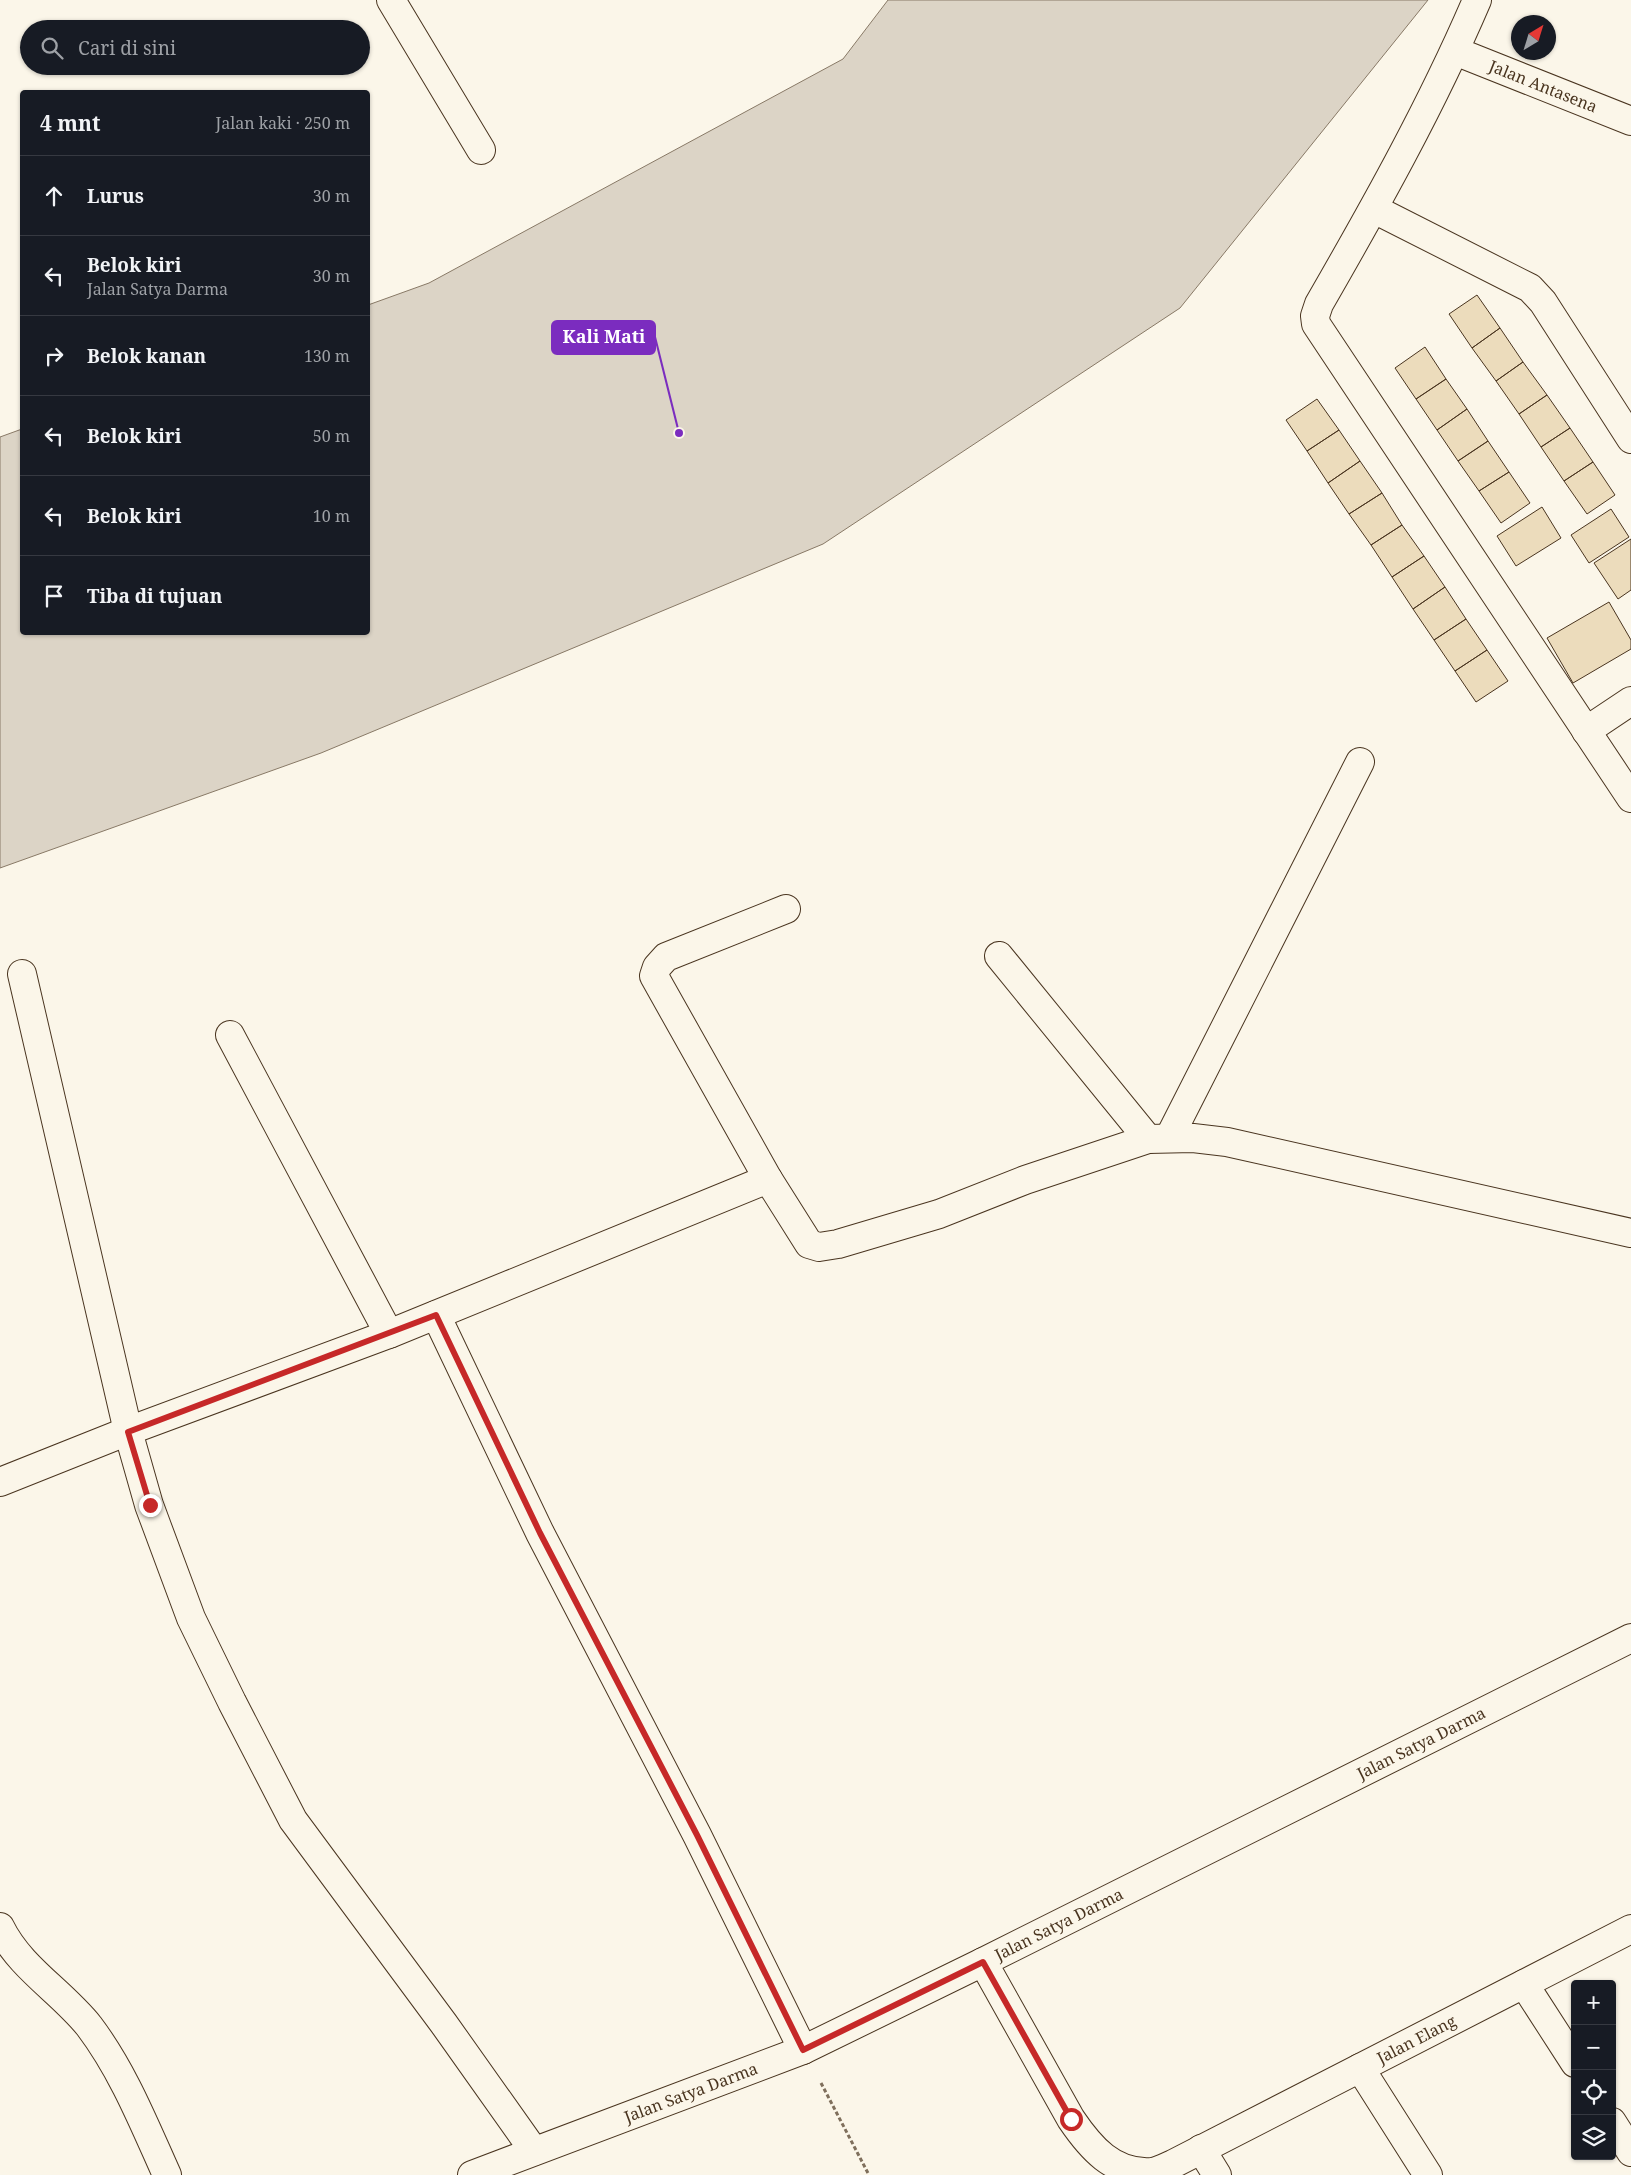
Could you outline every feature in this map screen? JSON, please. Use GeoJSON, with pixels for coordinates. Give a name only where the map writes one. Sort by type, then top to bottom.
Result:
{"type":"FeatureCollection","features":[{"type":"Feature","properties":{"kind":"street"},"geometry":{"type":"LineString","coordinates":[[391,0],[481,150]]}},
{"type":"Feature","properties":{"kind":"street"},"geometry":{"type":"LineString","coordinates":[[1477,0],[1455,52],[1374,209],[1319,304],[1315,316],[1316,324],[1631,798]]}},
{"type":"Feature","properties":{"kind":"street","name":"Jalan Antasena"},"geometry":{"type":"LineString","coordinates":[[1455,52],[1631,121]]}},
{"type":"Feature","properties":{"kind":"street"},"geometry":{"type":"LineString","coordinates":[[1374,209],[1530,288],[1543,302],[1631,439]]}},
{"type":"Feature","properties":{"kind":"street"},"geometry":{"type":"LineString","coordinates":[[1586,731],[1631,701]]}},
{"type":"Feature","properties":{"kind":"street"},"geometry":{"type":"LineString","coordinates":[[1158,1138],[1360,762]]}},
{"type":"Feature","properties":{"kind":"street"},"geometry":{"type":"LineString","coordinates":[[786,908],[666,957],[657,966],[654,976],[768,1179],[809,1244],[819,1247],[838,1244],[939,1214],[1025,1180],[1158,1138],[1227,1142],[1631,1233]]}},
{"type":"Feature","properties":{"kind":"street"},"geometry":{"type":"LineString","coordinates":[[999,956],[1158,1138]]}},
{"type":"Feature","properties":{"kind":"street"},"geometry":{"type":"LineString","coordinates":[[22,974],[128,1432],[150,1505],[191,1618],[232,1702],[294,1820],[444,2024],[534,2151]]}},
{"type":"Feature","properties":{"kind":"street"},"geometry":{"type":"LineString","coordinates":[[230,1035],[389,1334]]}},
{"type":"Feature","properties":{"kind":"street"},"geometry":{"type":"LineString","coordinates":[[0,1482],[389,1334],[768,1179]]}},
{"type":"Feature","properties":{"kind":"street"},"geometry":{"type":"LineString","coordinates":[[436,1315],[540,1533],[697,1835],[803,2050]]}},
{"type":"Feature","properties":{"kind":"street","name":"Jalan Satya Darma"},"geometry":{"type":"LineString","coordinates":[[472,2175],[803,2050],[1631,1638]]}},
{"type":"Feature","properties":{"kind":"street"},"geometry":{"type":"LineString","coordinates":[[0,1927],[31,1971],[77,2013],[117,2067],[167,2175]]}},
{"type":"Feature","properties":{"kind":"street","name":"Jalan Elang"},"geometry":{"type":"LineString","coordinates":[[983,1962],[1071,2119],[1097,2155],[1112,2167],[1130,2174],[1151,2173],[1201,2150],[1631,1929]]}},
{"type":"Feature","properties":{"kind":"street"},"geometry":{"type":"LineString","coordinates":[[1524,1984],[1571,2057]]}},
{"type":"Feature","properties":{"kind":"street"},"geometry":{"type":"LineString","coordinates":[[1360,2068],[1428,2175]]}},
{"type":"Feature","properties":{"kind":"street"},"geometry":{"type":"LineString","coordinates":[[1616,2128],[1631,2152]]}},
{"type":"Feature","properties":{"kind":"street"},"geometry":{"type":"LineString","coordinates":[[1201,2150],[1217,2175]]}},
{"type":"Feature","properties":{"kind":"path"},"geometry":{"type":"LineString","coordinates":[[803,2050],[869,2175]]}},
{"type":"Feature","properties":{"kind":"shaded area"},"geometry":{"type":"Polygon","coordinates":[[[888,0],[1428,0],[1180,308],[823,544],[321,753],[0,868],[0,437],[20,430],[20,635],[370,635],[370,304],[429,283],[843,59],[888,0]]]}},
{"type":"Feature","properties":{"kind":"building"},"geometry":{"type":"Polygon","coordinates":[[[1477,295],[1500,328],[1472,348],[1449,314],[1477,295]]]}},
{"type":"Feature","properties":{"kind":"building"},"geometry":{"type":"Polygon","coordinates":[[[1500,328],[1523,362],[1496,381],[1472,348],[1500,328]]]}},
{"type":"Feature","properties":{"kind":"building"},"geometry":{"type":"Polygon","coordinates":[[[1425,347],[1446,379],[1416,399],[1395,368],[1425,347]]]}},
{"type":"Feature","properties":{"kind":"building"},"geometry":{"type":"Polygon","coordinates":[[[1523,362],[1547,395],[1519,414],[1496,381],[1523,362]]]}},
{"type":"Feature","properties":{"kind":"building"},"geometry":{"type":"Polygon","coordinates":[[[1446,379],[1467,409],[1437,430],[1416,399],[1446,379]]]}},
{"type":"Feature","properties":{"kind":"building"},"geometry":{"type":"Polygon","coordinates":[[[1547,395],[1570,428],[1541,447],[1519,414],[1547,395]]]}},
{"type":"Feature","properties":{"kind":"building"},"geometry":{"type":"Polygon","coordinates":[[[1317,399],[1339,430],[1307,451],[1286,420],[1317,399]]]}},
{"type":"Feature","properties":{"kind":"building"},"geometry":{"type":"Polygon","coordinates":[[[1467,409],[1488,441],[1458,461],[1437,430],[1467,409]]]}},
{"type":"Feature","properties":{"kind":"building"},"geometry":{"type":"Polygon","coordinates":[[[1570,428],[1593,462],[1564,481],[1541,447],[1570,428]]]}},
{"type":"Feature","properties":{"kind":"building"},"geometry":{"type":"Polygon","coordinates":[[[1339,430],[1360,461],[1328,483],[1307,451],[1339,430]]]}},
{"type":"Feature","properties":{"kind":"building"},"geometry":{"type":"Polygon","coordinates":[[[1488,441],[1509,472],[1479,491],[1458,461],[1488,441]]]}},
{"type":"Feature","properties":{"kind":"building"},"geometry":{"type":"Polygon","coordinates":[[[1360,461],[1382,493],[1349,514],[1328,483],[1360,461]]]}},
{"type":"Feature","properties":{"kind":"building"},"geometry":{"type":"Polygon","coordinates":[[[1593,462],[1615,495],[1587,514],[1564,481],[1593,462]]]}},
{"type":"Feature","properties":{"kind":"building"},"geometry":{"type":"Polygon","coordinates":[[[1509,472],[1530,503],[1501,523],[1479,491],[1509,472]]]}},
{"type":"Feature","properties":{"kind":"building"},"geometry":{"type":"Polygon","coordinates":[[[1382,493],[1402,525],[1371,545],[1349,514],[1382,493]]]}},
{"type":"Feature","properties":{"kind":"building"},"geometry":{"type":"Polygon","coordinates":[[[1542,507],[1561,538],[1516,566],[1497,536],[1542,507]]]}},
{"type":"Feature","properties":{"kind":"building"},"geometry":{"type":"Polygon","coordinates":[[[1611,509],[1629,537],[1589,563],[1571,535],[1611,509]]]}},
{"type":"Feature","properties":{"kind":"building"},"geometry":{"type":"Polygon","coordinates":[[[1402,525],[1424,556],[1392,577],[1371,545],[1402,525]]]}},
{"type":"Feature","properties":{"kind":"building"},"geometry":{"type":"Polygon","coordinates":[[[1631,539],[1631,590],[1618,599],[1594,563],[1631,539]]]}},
{"type":"Feature","properties":{"kind":"building"},"geometry":{"type":"Polygon","coordinates":[[[1424,556],[1445,587],[1413,609],[1392,577],[1424,556]]]}},
{"type":"Feature","properties":{"kind":"building"},"geometry":{"type":"Polygon","coordinates":[[[1445,587],[1466,619],[1434,640],[1413,609],[1445,587]]]}},
{"type":"Feature","properties":{"kind":"building"},"geometry":{"type":"Polygon","coordinates":[[[1609,602],[1631,640],[1631,649],[1573,683],[1547,638],[1609,602]]]}},
{"type":"Feature","properties":{"kind":"building"},"geometry":{"type":"Polygon","coordinates":[[[1466,619],[1487,650],[1455,671],[1434,640],[1466,619]]]}},
{"type":"Feature","properties":{"kind":"building"},"geometry":{"type":"Polygon","coordinates":[[[1487,650],[1508,681],[1476,702],[1455,671],[1487,650]]]}},
{"type":"Feature","properties":{"kind":"place","name":"Kali Mati"},"geometry":{"type":"Point","coordinates":[679,433]}},
{"type":"Feature","properties":{"kind":"route"},"geometry":{"type":"LineString","coordinates":[[150,1505],[128,1432],[436,1315],[540,1533],[697,1835],[803,2050],[983,1962],[1071,2119]]}}]}
